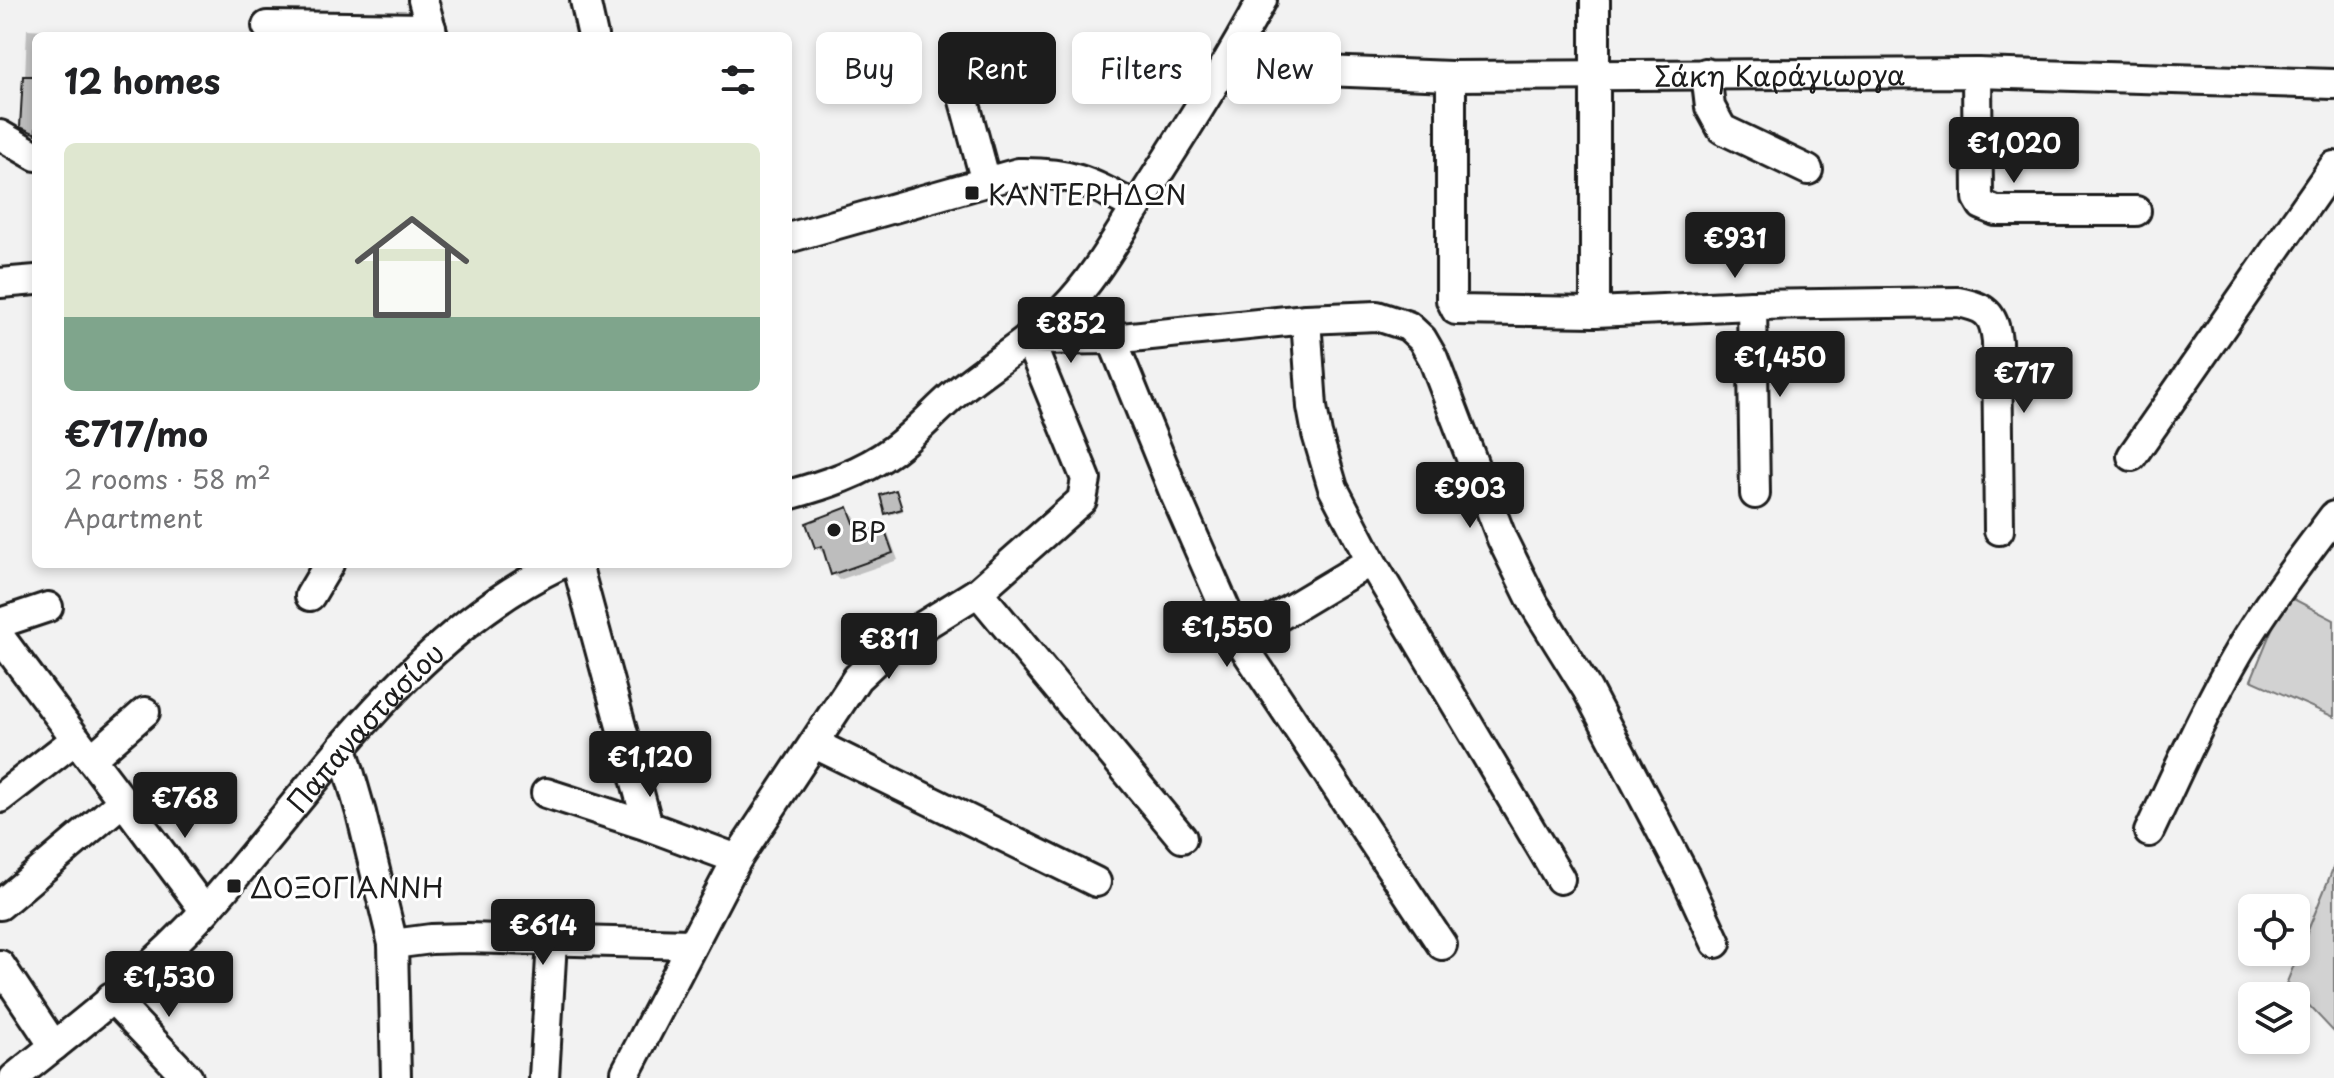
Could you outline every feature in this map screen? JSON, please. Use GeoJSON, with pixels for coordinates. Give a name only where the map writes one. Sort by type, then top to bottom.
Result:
{"type":"FeatureCollection","features":[{"type":"Feature","properties":{"kind":"street"},"geometry":{"type":"LineString","coordinates":[[268,21],[432,32],[423,0]]}},
{"type":"Feature","properties":{"kind":"street"},"geometry":{"type":"LineString","coordinates":[[585,0],[592,32]]}},
{"type":"Feature","properties":{"kind":"street"},"geometry":{"type":"LineString","coordinates":[[792,494],[843,478],[894,450],[975,378],[1029,340],[1063,310],[1118,239],[1226,67],[1262,0]]}},
{"type":"Feature","properties":{"kind":"street"},"geometry":{"type":"LineString","coordinates":[[1595,0],[1595,312]]}},
{"type":"Feature","properties":{"kind":"street","name":"Σάκη Καράγιωργα"},"geometry":{"type":"LineString","coordinates":[[1226,67],[1451,76],[1977,73],[2334,84]]}},
{"type":"Feature","properties":{"kind":"street"},"geometry":{"type":"LineString","coordinates":[[1706,73],[1710,107],[1722,129],[1808,170]]}},
{"type":"Feature","properties":{"kind":"street"},"geometry":{"type":"LineString","coordinates":[[1977,73],[1978,198],[1982,205],[1996,211],[2136,211]]}},
{"type":"Feature","properties":{"kind":"street"},"geometry":{"type":"LineString","coordinates":[[1451,76],[1451,300],[1456,310],[1595,312],[1752,305],[1958,302],[1977,305],[1989,314],[1996,326],[1999,530]]}},
{"type":"Feature","properties":{"kind":"street"},"geometry":{"type":"LineString","coordinates":[[965,104],[986,182]]}},
{"type":"Feature","properties":{"kind":"street"},"geometry":{"type":"LineString","coordinates":[[0,135],[32,154]]}},
{"type":"Feature","properties":{"kind":"street"},"geometry":{"type":"LineString","coordinates":[[2132,456],[2334,166]]}},
{"type":"Feature","properties":{"kind":"street"},"geometry":{"type":"LineString","coordinates":[[792,237],[1018,173],[1054,172],[1087,181],[1136,207]]}},
{"type":"Feature","properties":{"kind":"street"},"geometry":{"type":"LineString","coordinates":[[0,283],[32,280]]}},
{"type":"Feature","properties":{"kind":"street"},"geometry":{"type":"LineString","coordinates":[[1752,305],[1755,494]]}},
{"type":"Feature","properties":{"kind":"street"},"geometry":{"type":"LineString","coordinates":[[1029,340],[1112,339],[1306,319],[1377,316],[1408,326],[1422,339],[1433,358],[1502,539],[1534,604],[1587,689],[1686,878],[1716,943]]}},
{"type":"Feature","properties":{"kind":"street"},"geometry":{"type":"LineString","coordinates":[[1306,319],[1312,407],[1333,488],[1371,561],[1560,879]]}},
{"type":"Feature","properties":{"kind":"street"},"geometry":{"type":"LineString","coordinates":[[1112,339],[1239,640],[1442,945]]}},
{"type":"Feature","properties":{"kind":"street"},"geometry":{"type":"LineString","coordinates":[[626,1072],[737,859],[857,678],[891,646],[978,592],[1082,500],[1085,491],[1082,470],[1029,340]]}},
{"type":"Feature","properties":{"kind":"street"},"geometry":{"type":"LineString","coordinates":[[2149,832],[2240,649],[2334,516]]}},
{"type":"Feature","properties":{"kind":"street"},"geometry":{"type":"LineString","coordinates":[[1239,640],[1371,561]]}},
{"type":"Feature","properties":{"kind":"street"},"geometry":{"type":"LineString","coordinates":[[310,596],[327,568]]}},
{"type":"Feature","properties":{"kind":"street","name":"Παπαναστασίου"},"geometry":{"type":"LineString","coordinates":[[14,1078],[162,955],[205,911],[342,747],[393,693],[467,624],[508,594],[554,568]]}},
{"type":"Feature","properties":{"kind":"street"},"geometry":{"type":"LineString","coordinates":[[578,568],[648,826]]}},
{"type":"Feature","properties":{"kind":"street"},"geometry":{"type":"LineString","coordinates":[[978,592],[1182,838]]}},
{"type":"Feature","properties":{"kind":"street"},"geometry":{"type":"LineString","coordinates":[[0,623],[48,607]]}},
{"type":"Feature","properties":{"kind":"street"},"geometry":{"type":"LineString","coordinates":[[0,637],[205,911]]}},
{"type":"Feature","properties":{"kind":"street"},"geometry":{"type":"LineString","coordinates":[[0,798],[145,712]]}},
{"type":"Feature","properties":{"kind":"street"},"geometry":{"type":"LineString","coordinates":[[815,744],[1096,882]]}},
{"type":"Feature","properties":{"kind":"street"},"geometry":{"type":"LineString","coordinates":[[342,747],[393,944],[396,1078]]}},
{"type":"Feature","properties":{"kind":"street"},"geometry":{"type":"LineString","coordinates":[[546,793],[737,859]]}},
{"type":"Feature","properties":{"kind":"street"},"geometry":{"type":"LineString","coordinates":[[0,905],[123,801]]}},
{"type":"Feature","properties":{"kind":"street"},"geometry":{"type":"LineString","coordinates":[[393,944],[431,939],[690,944]]}},
{"type":"Feature","properties":{"kind":"street"},"geometry":{"type":"LineString","coordinates":[[544,1078],[552,941]]}},
{"type":"Feature","properties":{"kind":"street"},"geometry":{"type":"LineString","coordinates":[[0,965],[54,1046]]}},
{"type":"Feature","properties":{"kind":"street"},"geometry":{"type":"LineString","coordinates":[[111,997],[188,1078]]}},
{"type":"Feature","properties":{"kind":"shaded area"},"geometry":{"type":"Polygon","coordinates":[[[2286,595],[2334,620],[2334,717],[2251,680],[2286,595]]]}},
{"type":"Feature","properties":{"kind":"shaded area"},"geometry":{"type":"Polygon","coordinates":[[[2334,866],[2334,1032],[2310,1006],[2310,982],[2287,982],[2293,966],[2310,966],[2310,925],[2334,866]]]}},
{"type":"Feature","properties":{"kind":"building"},"geometry":{"type":"Polygon","coordinates":[[[23,76],[32,76],[32,132],[20,127],[23,76]]]}},
{"type":"Feature","properties":{"kind":"building"},"geometry":{"type":"Polygon","coordinates":[[[896,490],[902,509],[885,514],[880,495],[896,490]]]}},
{"type":"Feature","properties":{"kind":"building"},"geometry":{"type":"Polygon","coordinates":[[[848,507],[858,533],[883,525],[893,553],[831,575],[822,546],[815,548],[806,523],[848,507]]]}},
{"type":"Feature","properties":{"kind":"place","name":"ΚΑΝΤΕΡΗΔΩΝ"},"geometry":{"type":"Point","coordinates":[972,193]}},
{"type":"Feature","properties":{"kind":"place","name":"BP"},"geometry":{"type":"Point","coordinates":[834,530]}},
{"type":"Feature","properties":{"kind":"place","name":"ΔΟΞΟΓΙΑΝΝΗ"},"geometry":{"type":"Point","coordinates":[234,886]}}]}
